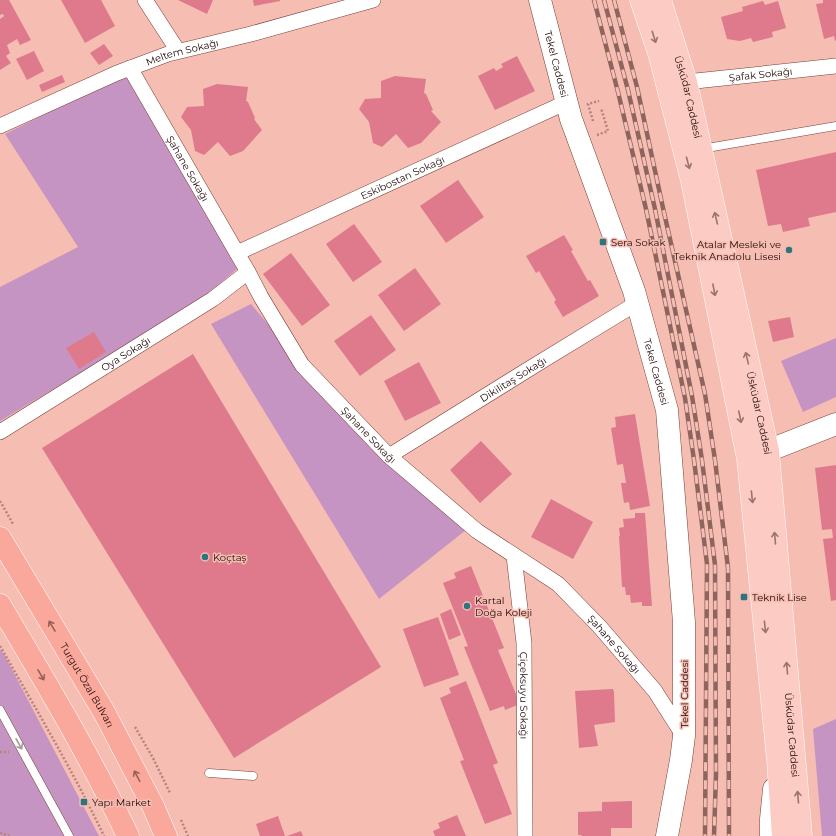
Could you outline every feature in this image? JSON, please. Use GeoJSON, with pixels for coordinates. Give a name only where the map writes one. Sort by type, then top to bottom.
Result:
{"type":"FeatureCollection","features":[{"type":"Feature","properties":{"kind":"highway","name":"Turgut Özal Bulvarı"},"geometry":{"type":"LineString","coordinates":[[0,538],[104,712],[153,806],[166,836]]}},
{"type":"Feature","properties":{"kind":"highway"},"geometry":{"type":"LineString","coordinates":[[0,605],[68,720],[109,796],[128,836]]}},
{"type":"Feature","properties":{"kind":"main road","name":"Üsküdar Caddesi"},"geometry":{"type":"LineString","coordinates":[[641,0],[659,53],[692,181],[748,459],[778,760],[784,836]]}},
{"type":"Feature","properties":{"kind":"main road","name":"Üsküdar Caddesi"},"geometry":{"type":"LineString","coordinates":[[660,0],[686,82],[768,451],[801,836]]}},
{"type":"Feature","properties":{"kind":"street"},"geometry":{"type":"LineString","coordinates":[[145,0],[178,52]]}},
{"type":"Feature","properties":{"kind":"street","name":"Meltem Sokağı"},"geometry":{"type":"LineString","coordinates":[[0,126],[117,73],[168,54],[251,34],[373,0]]}},
{"type":"Feature","properties":{"kind":"street","name":"Tekel Caddesi"},"geometry":{"type":"LineString","coordinates":[[540,0],[571,118],[634,291],[667,410],[684,622],[684,736],[681,760]]}},
{"type":"Feature","properties":{"kind":"street","name":"Şafak Sokağı"},"geometry":{"type":"LineString","coordinates":[[686,82],[836,66]]}},
{"type":"Feature","properties":{"kind":"street","name":"Şahane Sokağı"},"geometry":{"type":"LineString","coordinates":[[130,68],[261,297],[302,365],[389,456],[477,531],[558,584],[599,626],[655,691],[684,736]]}},
{"type":"Feature","properties":{"kind":"street","name":"Eskibostan Sokağı"},"geometry":{"type":"LineString","coordinates":[[237,253],[567,102]]}},
{"type":"Feature","properties":{"kind":"street","name":"Oya Sokağı"},"geometry":{"type":"LineString","coordinates":[[0,432],[213,299],[248,272]]}},
{"type":"Feature","properties":{"kind":"street","name":"Dikilitaş Sokağı"},"geometry":{"type":"LineString","coordinates":[[389,456],[637,303]]}},
{"type":"Feature","properties":{"kind":"street"},"geometry":{"type":"LineString","coordinates":[[748,459],[836,424]]}},
{"type":"Feature","properties":{"kind":"street","name":"Çiçeksuyu Sokağı"},"geometry":{"type":"LineString","coordinates":[[514,556],[524,643],[525,836]]}},
{"type":"Feature","properties":{"kind":"street"},"geometry":{"type":"LineString","coordinates":[[667,836],[681,760]]}},
{"type":"Feature","properties":{"kind":"street"},"geometry":{"type":"LineString","coordinates":[[677,836],[681,760]]}},
{"type":"Feature","properties":{"kind":"street","name":"Üsküdar Caddesi"},"geometry":{"type":"LineString","coordinates":[[772,836],[771,819],[778,760]]}},
{"type":"Feature","properties":{"kind":"lane"},"geometry":{"type":"LineString","coordinates":[[700,149],[836,126]]}},
{"type":"Feature","properties":{"kind":"lane"},"geometry":{"type":"LineString","coordinates":[[0,710],[69,836]]}},
{"type":"Feature","properties":{"kind":"lane"},"geometry":{"type":"LineString","coordinates":[[209,773],[253,776]]}},
{"type":"Feature","properties":{"kind":"path"},"geometry":{"type":"LineString","coordinates":[[595,127],[588,104],[599,101]]}},
{"type":"Feature","properties":{"kind":"path"},"geometry":{"type":"LineString","coordinates":[[601,108],[608,132]]}},
{"type":"Feature","properties":{"kind":"path"},"geometry":{"type":"LineString","coordinates":[[0,646],[61,751],[104,836]]}},
{"type":"Feature","properties":{"kind":"path"},"geometry":{"type":"LineString","coordinates":[[0,833],[10,836]]}},
{"type":"Feature","properties":{"kind":"shaded area"},"geometry":{"type":"Polygon","coordinates":[[[129,73],[237,269],[197,303],[0,421],[0,287],[78,247],[5,134],[129,73]]]}},
{"type":"Feature","properties":{"kind":"shaded area"},"geometry":{"type":"Polygon","coordinates":[[[251,304],[343,414],[471,526],[379,599],[211,324],[251,304]]]}},
{"type":"Feature","properties":{"kind":"shaded area"},"geometry":{"type":"Polygon","coordinates":[[[836,338],[836,397],[803,412],[781,361],[836,338]]]}},
{"type":"Feature","properties":{"kind":"shaded area"},"geometry":{"type":"Polygon","coordinates":[[[0,649],[5,656],[99,836],[0,835],[0,649]]]}},
{"type":"Feature","properties":{"kind":"shaded area"},"geometry":{"type":"Polygon","coordinates":[[[836,719],[836,836],[822,836],[813,729],[836,719]]]}},
{"type":"Feature","properties":{"kind":"building"},"geometry":{"type":"Polygon","coordinates":[[[0,0],[9,0],[31,40],[20,45],[17,39],[7,45],[10,53],[6,56],[11,63],[0,70],[0,19],[4,16],[3,14],[0,15],[0,0]]]}},
{"type":"Feature","properties":{"kind":"building"},"geometry":{"type":"Polygon","coordinates":[[[61,0],[101,0],[115,26],[85,43],[61,0]]]}},
{"type":"Feature","properties":{"kind":"building"},"geometry":{"type":"Polygon","coordinates":[[[178,0],[213,0],[207,14],[178,0]]]}},
{"type":"Feature","properties":{"kind":"building"},"geometry":{"type":"Polygon","coordinates":[[[253,0],[280,0],[280,1],[254,6],[253,0]]]}},
{"type":"Feature","properties":{"kind":"building"},"geometry":{"type":"Polygon","coordinates":[[[823,0],[836,0],[835,41],[834,36],[824,39],[816,4],[823,3],[823,0]]]}},
{"type":"Feature","properties":{"kind":"building"},"geometry":{"type":"Polygon","coordinates":[[[763,1],[765,5],[778,1],[786,28],[772,32],[773,37],[753,42],[751,38],[740,41],[727,39],[721,17],[743,11],[742,7],[763,1]]]}},
{"type":"Feature","properties":{"kind":"building"},"geometry":{"type":"Polygon","coordinates":[[[104,44],[113,56],[99,65],[90,53],[104,44]]]}},
{"type":"Feature","properties":{"kind":"building"},"geometry":{"type":"Polygon","coordinates":[[[34,51],[44,71],[27,80],[16,59],[34,51]]]}},
{"type":"Feature","properties":{"kind":"building"},"geometry":{"type":"Polygon","coordinates":[[[517,56],[535,91],[495,110],[478,76],[494,68],[496,71],[503,67],[501,64],[517,56]]]}},
{"type":"Feature","properties":{"kind":"building"},"geometry":{"type":"Polygon","coordinates":[[[62,75],[65,82],[42,92],[39,85],[62,75]]]}},
{"type":"Feature","properties":{"kind":"building"},"geometry":{"type":"Polygon","coordinates":[[[395,76],[426,79],[424,93],[426,94],[433,110],[431,111],[441,122],[421,143],[408,148],[396,134],[382,147],[373,143],[369,122],[359,109],[365,99],[381,98],[381,81],[395,76]]]}},
{"type":"Feature","properties":{"kind":"building"},"geometry":{"type":"Polygon","coordinates":[[[217,84],[248,87],[246,101],[248,102],[255,118],[254,119],[262,130],[243,151],[230,156],[218,142],[204,155],[195,151],[191,130],[181,117],[187,107],[204,106],[203,89],[217,84]]]}},
{"type":"Feature","properties":{"kind":"building"},"geometry":{"type":"Polygon","coordinates":[[[836,152],[836,212],[808,218],[810,226],[783,232],[781,224],[768,226],[756,170],[836,152]]]}},
{"type":"Feature","properties":{"kind":"building"},"geometry":{"type":"Polygon","coordinates":[[[458,180],[484,217],[446,243],[420,206],[458,180]]]}},
{"type":"Feature","properties":{"kind":"building"},"geometry":{"type":"Polygon","coordinates":[[[354,224],[382,262],[353,282],[326,244],[354,224]]]}},
{"type":"Feature","properties":{"kind":"building"},"geometry":{"type":"Polygon","coordinates":[[[564,235],[588,281],[590,280],[599,296],[563,317],[554,302],[556,300],[539,271],[536,273],[526,256],[564,235]]]}},
{"type":"Feature","properties":{"kind":"building"},"geometry":{"type":"Polygon","coordinates":[[[291,253],[330,305],[302,326],[263,274],[291,253]]]}},
{"type":"Feature","properties":{"kind":"building"},"geometry":{"type":"Polygon","coordinates":[[[415,268],[441,304],[404,331],[378,295],[415,268]]]}},
{"type":"Feature","properties":{"kind":"building"},"geometry":{"type":"Polygon","coordinates":[[[371,315],[396,350],[360,376],[334,341],[371,315]]]}},
{"type":"Feature","properties":{"kind":"building"},"geometry":{"type":"Polygon","coordinates":[[[790,317],[794,337],[773,342],[768,321],[790,317]]]}},
{"type":"Feature","properties":{"kind":"building"},"geometry":{"type":"Polygon","coordinates":[[[94,332],[106,352],[79,369],[66,348],[94,332]]]}},
{"type":"Feature","properties":{"kind":"building"},"geometry":{"type":"Polygon","coordinates":[[[193,354],[381,667],[234,758],[42,448],[193,354]]]}},
{"type":"Feature","properties":{"kind":"building"},"geometry":{"type":"Polygon","coordinates":[[[419,362],[441,403],[405,421],[384,381],[419,362]]]}},
{"type":"Feature","properties":{"kind":"building"},"geometry":{"type":"Polygon","coordinates":[[[635,414],[650,506],[630,510],[629,502],[624,503],[621,483],[626,483],[623,464],[617,465],[611,428],[616,427],[615,417],[635,414]]]}},
{"type":"Feature","properties":{"kind":"building"},"geometry":{"type":"Polygon","coordinates":[[[481,441],[512,474],[480,503],[450,470],[481,441]]]}},
{"type":"Feature","properties":{"kind":"building"},"geometry":{"type":"Polygon","coordinates":[[[836,465],[836,600],[831,601],[823,539],[833,538],[832,529],[822,530],[815,468],[836,465]]]}},
{"type":"Feature","properties":{"kind":"building"},"geometry":{"type":"Polygon","coordinates":[[[551,499],[593,522],[573,559],[531,537],[551,499]]]}},
{"type":"Feature","properties":{"kind":"building"},"geometry":{"type":"Polygon","coordinates":[[[635,513],[645,513],[652,606],[642,606],[642,602],[631,603],[630,595],[626,595],[625,587],[622,587],[619,528],[624,527],[623,519],[635,518],[635,513]]]}},
{"type":"Feature","properties":{"kind":"building"},"geometry":{"type":"Polygon","coordinates":[[[471,566],[504,648],[498,650],[520,704],[505,710],[504,706],[490,711],[464,647],[468,646],[443,583],[456,578],[454,573],[471,566]]]}},
{"type":"Feature","properties":{"kind":"building"},"geometry":{"type":"Polygon","coordinates":[[[451,609],[461,635],[449,640],[440,614],[451,609]]]}},
{"type":"Feature","properties":{"kind":"building"},"geometry":{"type":"Polygon","coordinates":[[[438,617],[459,675],[424,687],[403,629],[438,617]]]}},
{"type":"Feature","properties":{"kind":"building"},"geometry":{"type":"Polygon","coordinates":[[[466,681],[498,763],[493,765],[512,814],[485,824],[460,761],[464,760],[440,698],[451,693],[449,688],[466,681]]]}},
{"type":"Feature","properties":{"kind":"building"},"geometry":{"type":"Polygon","coordinates":[[[613,689],[615,722],[594,725],[598,746],[579,748],[575,691],[613,689]]]}},
{"type":"Feature","properties":{"kind":"building"},"geometry":{"type":"Polygon","coordinates":[[[632,801],[632,828],[611,828],[611,836],[578,835],[578,812],[602,811],[602,802],[632,801]]]}},
{"type":"Feature","properties":{"kind":"building"},"geometry":{"type":"Polygon","coordinates":[[[457,815],[466,836],[435,836],[433,831],[440,828],[438,823],[457,815]]]}},
{"type":"Feature","properties":{"kind":"building"},"geometry":{"type":"Polygon","coordinates":[[[278,816],[285,836],[260,836],[256,824],[278,816]]]}},
{"type":"Feature","properties":{"kind":"building"},"geometry":{"type":"Polygon","coordinates":[[[301,831],[303,836],[287,836],[301,831]]]}},
{"type":"Feature","properties":{"kind":"railway"},"geometry":{"type":"LineString","coordinates":[[594,0],[646,209],[685,398],[694,460],[707,564],[705,836]]}},
{"type":"Feature","properties":{"kind":"railway"},"geometry":{"type":"LineString","coordinates":[[604,0],[628,90],[655,209],[692,396],[702,460],[715,565],[716,774],[714,836]]}},
{"type":"Feature","properties":{"kind":"railway"},"geometry":{"type":"LineString","coordinates":[[614,0],[637,87],[705,394],[715,460],[728,568],[729,836]]}},
{"type":"Feature","properties":{"kind":"place","name":"Sera Sokak"},"geometry":{"type":"Point","coordinates":[603,242]}},
{"type":"Feature","properties":{"kind":"place","name":"Atalar Mesleki ve Teknik Anadolu Lisesi"},"geometry":{"type":"Point","coordinates":[789,250]}},
{"type":"Feature","properties":{"kind":"place","name":"Koçtaş"},"geometry":{"type":"Point","coordinates":[205,557]}},
{"type":"Feature","properties":{"kind":"place","name":"Teknik Lise"},"geometry":{"type":"Point","coordinates":[744,597]}},
{"type":"Feature","properties":{"kind":"place","name":"Kartal Doğa Koleji"},"geometry":{"type":"Point","coordinates":[467,606]}},
{"type":"Feature","properties":{"kind":"place","name":"Yapı Market"},"geometry":{"type":"Point","coordinates":[84,802]}}]}
